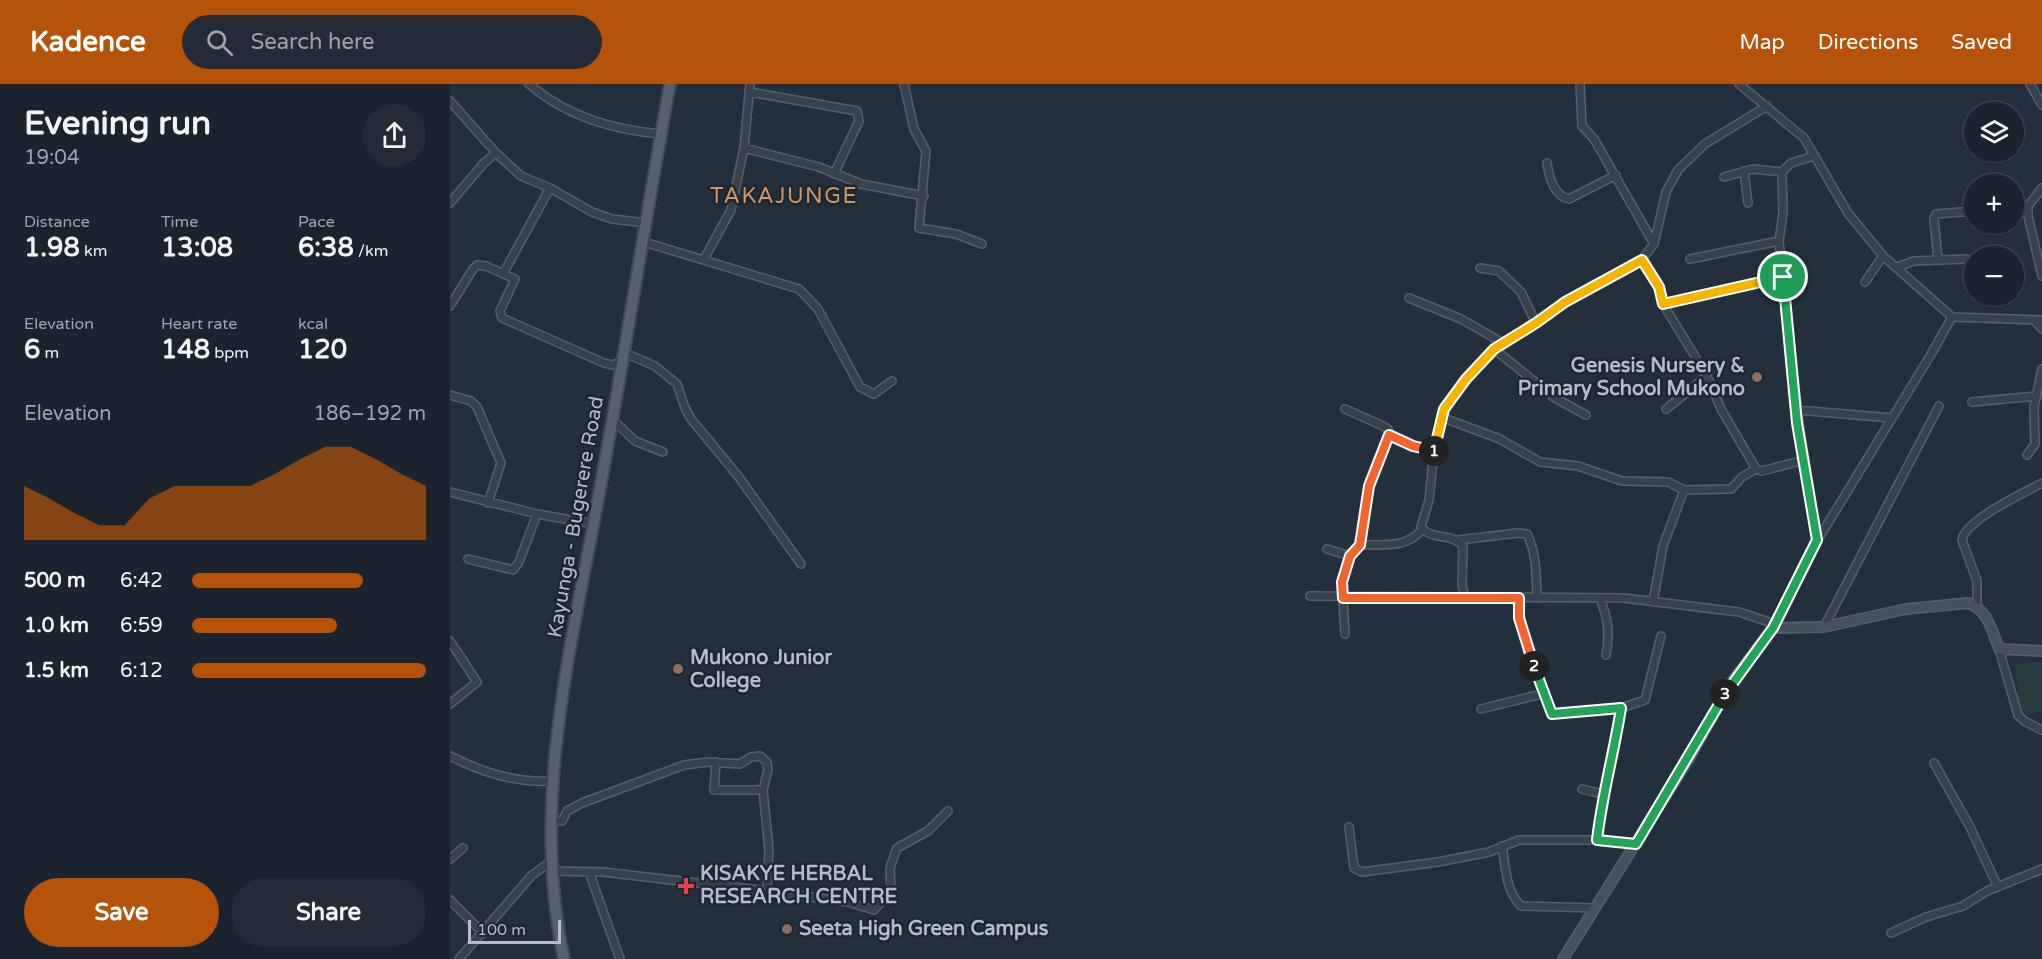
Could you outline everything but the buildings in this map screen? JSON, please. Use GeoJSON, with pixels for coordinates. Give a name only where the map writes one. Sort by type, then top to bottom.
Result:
{"type":"FeatureCollection","features":[{"type":"Feature","properties":{"kind":"main road","name":"Kayunga - Bugerere Road"},"geometry":{"type":"LineString","coordinates":[[564,959],[550,866],[551,781],[570,654],[613,420],[670,84]]}},
{"type":"Feature","properties":{"kind":"street"},"geometry":{"type":"LineString","coordinates":[[529,84],[565,109],[592,120],[633,132],[661,134]]}},
{"type":"Feature","properties":{"kind":"street"},"geometry":{"type":"LineString","coordinates":[[904,84],[914,129],[926,150],[924,196],[919,228],[956,234],[982,244]]}},
{"type":"Feature","properties":{"kind":"street"},"geometry":{"type":"LineString","coordinates":[[1580,84],[1582,126],[1594,139],[1616,175],[1654,244]]}},
{"type":"Feature","properties":{"kind":"street"},"geometry":{"type":"LineString","coordinates":[[1739,84],[1804,138],[1848,213],[1883,256],[1952,317],[2038,320],[2042,329]]}},
{"type":"Feature","properties":{"kind":"street"},"geometry":{"type":"LineString","coordinates":[[2030,84],[2042,105]]}},
{"type":"Feature","properties":{"kind":"street"},"geometry":{"type":"LineString","coordinates":[[704,259],[730,210],[744,148],[750,88],[857,111],[859,121],[834,174]]}},
{"type":"Feature","properties":{"kind":"street"},"geometry":{"type":"LineString","coordinates":[[450,101],[496,153],[520,176],[550,188],[604,216],[647,223]]}},
{"type":"Feature","properties":{"kind":"street"},"geometry":{"type":"LineString","coordinates":[[1360,545],[1401,544],[1412,541],[1422,530],[1422,521],[1429,500],[1434,452],[1441,417],[1451,399],[1494,349],[1565,302],[1642,260],[1654,244],[1666,192],[1678,170],[1705,144],[1767,106]]}},
{"type":"Feature","properties":{"kind":"street"},"geometry":{"type":"LineString","coordinates":[[744,148],[819,167],[861,184],[924,196]]}},
{"type":"Feature","properties":{"kind":"street"},"geometry":{"type":"LineString","coordinates":[[450,203],[484,163],[496,153]]}},
{"type":"Feature","properties":{"kind":"street"},"geometry":{"type":"LineString","coordinates":[[1814,156],[1791,163],[1782,172],[1783,213],[1779,241],[1797,415],[1817,540]]}},
{"type":"Feature","properties":{"kind":"street"},"geometry":{"type":"LineString","coordinates":[[1547,163],[1554,189],[1569,199],[1616,175]]}},
{"type":"Feature","properties":{"kind":"street"},"geometry":{"type":"LineString","coordinates":[[1724,177],[1744,171],[1782,172]]}},
{"type":"Feature","properties":{"kind":"street"},"geometry":{"type":"LineString","coordinates":[[1744,171],[1748,202]]}},
{"type":"Feature","properties":{"kind":"street"},"geometry":{"type":"LineString","coordinates":[[504,272],[550,188]]}},
{"type":"Feature","properties":{"kind":"street"},"geometry":{"type":"LineString","coordinates":[[2024,207],[2028,206],[2042,188]]}},
{"type":"Feature","properties":{"kind":"street"},"geometry":{"type":"LineString","coordinates":[[2028,206],[2042,276]]}},
{"type":"Feature","properties":{"kind":"street"},"geometry":{"type":"LineString","coordinates":[[1938,259],[1934,219],[1936,214],[1964,212]]}},
{"type":"Feature","properties":{"kind":"street"},"geometry":{"type":"LineString","coordinates":[[1690,259],[1779,241]]}},
{"type":"Feature","properties":{"kind":"street"},"geometry":{"type":"LineString","coordinates":[[644,242],[664,250],[704,259],[799,289],[818,309],[860,387],[874,394],[892,381]]}},
{"type":"Feature","properties":{"kind":"street"},"geometry":{"type":"LineString","coordinates":[[1865,282],[1883,256]]}},
{"type":"Feature","properties":{"kind":"street"},"geometry":{"type":"LineString","coordinates":[[1897,267],[1904,263],[1964,259]]}},
{"type":"Feature","properties":{"kind":"street"},"geometry":{"type":"LineString","coordinates":[[1642,260],[1659,287],[1663,304],[1707,376],[1721,410],[1756,469],[1762,471],[1803,460]]}},
{"type":"Feature","properties":{"kind":"street"},"geometry":{"type":"LineString","coordinates":[[450,306],[477,265],[504,272],[514,276],[516,282],[500,311],[502,318],[604,363],[612,365],[624,357],[663,370],[677,384],[691,419],[738,476],[801,564]]}},
{"type":"Feature","properties":{"kind":"street"},"geometry":{"type":"LineString","coordinates":[[1480,268],[1499,271],[1521,292],[1536,323]]}},
{"type":"Feature","properties":{"kind":"street"},"geometry":{"type":"LineString","coordinates":[[1663,304],[1783,277]]}},
{"type":"Feature","properties":{"kind":"street"},"geometry":{"type":"LineString","coordinates":[[1409,298],[1461,319],[1503,343]]}},
{"type":"Feature","properties":{"kind":"street"},"geometry":{"type":"LineString","coordinates":[[1563,959],[1636,844],[1731,683],[1774,626],[1817,540],[1952,317]]}},
{"type":"Feature","properties":{"kind":"street"},"geometry":{"type":"LineString","coordinates":[[1494,349],[1555,398],[1586,414]]}},
{"type":"Feature","properties":{"kind":"street"},"geometry":{"type":"LineString","coordinates":[[2027,455],[2035,444],[2036,396],[2042,369]]}},
{"type":"Feature","properties":{"kind":"street"},"geometry":{"type":"LineString","coordinates":[[1666,409],[1707,376]]}},
{"type":"Feature","properties":{"kind":"street"},"geometry":{"type":"LineString","coordinates":[[450,395],[464,398],[477,407],[499,454],[500,471],[488,503]]}},
{"type":"Feature","properties":{"kind":"street"},"geometry":{"type":"LineString","coordinates":[[1972,402],[2036,396]]}},
{"type":"Feature","properties":{"kind":"street"},"geometry":{"type":"LineString","coordinates":[[1824,627],[1939,406]]}},
{"type":"Feature","properties":{"kind":"street"},"geometry":{"type":"LineString","coordinates":[[1345,409],[1383,426],[1388,429],[1389,435],[1369,486],[1360,545],[1350,556],[1342,582],[1345,634]]}},
{"type":"Feature","properties":{"kind":"street"},"geometry":{"type":"LineString","coordinates":[[1797,415],[1802,411],[1809,411],[1892,418]]}},
{"type":"Feature","properties":{"kind":"street"},"geometry":{"type":"LineString","coordinates":[[1441,417],[1500,439],[1540,462],[1578,466],[1622,481],[1668,482],[1684,490],[1731,489],[1742,477],[1756,469]]}},
{"type":"Feature","properties":{"kind":"street"},"geometry":{"type":"LineString","coordinates":[[613,420],[635,441],[663,452]]}},
{"type":"Feature","properties":{"kind":"street"},"geometry":{"type":"LineString","coordinates":[[1389,435],[1413,446],[1434,452]]}},
{"type":"Feature","properties":{"kind":"street"},"geometry":{"type":"LineString","coordinates":[[1977,606],[1977,580],[1962,540],[1963,534],[1978,520],[2042,483]]}},
{"type":"Feature","properties":{"kind":"street"},"geometry":{"type":"LineString","coordinates":[[1653,602],[1663,546],[1684,490]]}},
{"type":"Feature","properties":{"kind":"street"},"geometry":{"type":"LineString","coordinates":[[450,492],[537,514],[594,524]]}},
{"type":"Feature","properties":{"kind":"street"},"geometry":{"type":"LineString","coordinates":[[468,559],[513,570],[519,562],[537,514]]}},
{"type":"Feature","properties":{"kind":"street"},"geometry":{"type":"LineString","coordinates":[[1422,530],[1434,536],[1458,540],[1527,534],[1536,563],[1537,598]]}},
{"type":"Feature","properties":{"kind":"street"},"geometry":{"type":"LineString","coordinates":[[1458,540],[1464,552],[1462,585],[1465,598]]}},
{"type":"Feature","properties":{"kind":"street"},"geometry":{"type":"LineString","coordinates":[[1328,549],[1350,556]]}},
{"type":"Feature","properties":{"kind":"street"},"geometry":{"type":"LineString","coordinates":[[1310,596],[1600,598],[1739,612],[1774,626],[1824,627],[1933,605],[1968,603],[1977,606],[1985,615],[1999,649],[2018,714],[2024,721],[2042,730]]}},
{"type":"Feature","properties":{"kind":"street"},"geometry":{"type":"LineString","coordinates":[[1519,598],[1519,618],[1542,694],[1552,714],[1621,708],[1645,700],[1661,636]]}},
{"type":"Feature","properties":{"kind":"street"},"geometry":{"type":"LineString","coordinates":[[1600,598],[1607,617],[1609,637],[1606,655]]}},
{"type":"Feature","properties":{"kind":"street"},"geometry":{"type":"LineString","coordinates":[[450,641],[477,681],[450,704]]}},
{"type":"Feature","properties":{"kind":"street"},"geometry":{"type":"LineString","coordinates":[[1999,649],[2042,651]]}},
{"type":"Feature","properties":{"kind":"street"},"geometry":{"type":"LineString","coordinates":[[1481,709],[1542,694]]}},
{"type":"Feature","properties":{"kind":"street"},"geometry":{"type":"LineString","coordinates":[[1597,840],[1602,794],[1611,770],[1621,708]]}},
{"type":"Feature","properties":{"kind":"street"},"geometry":{"type":"LineString","coordinates":[[450,756],[484,771],[504,776],[533,782],[551,781]]}},
{"type":"Feature","properties":{"kind":"street"},"geometry":{"type":"LineString","coordinates":[[550,821],[562,821],[567,811],[582,803],[684,765],[716,762],[740,764],[751,757],[760,756],[767,762],[768,770],[763,790],[769,849],[767,891]]}},
{"type":"Feature","properties":{"kind":"street"},"geometry":{"type":"LineString","coordinates":[[716,762],[714,790],[763,790]]}},
{"type":"Feature","properties":{"kind":"street"},"geometry":{"type":"LineString","coordinates":[[1934,763],[1969,825],[1998,887]]}},
{"type":"Feature","properties":{"kind":"street"},"geometry":{"type":"LineString","coordinates":[[1582,789],[1602,794]]}},
{"type":"Feature","properties":{"kind":"street"},"geometry":{"type":"LineString","coordinates":[[459,959],[532,875],[550,866],[848,902],[874,910],[891,891],[890,868],[897,848],[928,831],[948,812]]}},
{"type":"Feature","properties":{"kind":"street"},"geometry":{"type":"LineString","coordinates":[[1349,827],[1354,868],[1362,872],[1438,862],[1489,852],[1519,840],[1597,840],[1636,844]]}},
{"type":"Feature","properties":{"kind":"street"},"geometry":{"type":"LineString","coordinates":[[1502,846],[1508,885],[1513,897],[1521,906],[1595,908]]}},
{"type":"Feature","properties":{"kind":"street"},"geometry":{"type":"LineString","coordinates":[[450,859],[463,848]]}},
{"type":"Feature","properties":{"kind":"street"},"geometry":{"type":"LineString","coordinates":[[1891,933],[1926,917],[1963,906],[1998,887],[2042,869]]}},
{"type":"Feature","properties":{"kind":"street"},"geometry":{"type":"LineString","coordinates":[[589,872],[620,959]]}},
{"type":"Feature","properties":{"kind":"street"},"geometry":{"type":"LineString","coordinates":[[450,900],[483,933]]}},
{"type":"Feature","properties":{"kind":"green space"},"geometry":{"type":"Polygon","coordinates":[[[2042,661],[2042,712],[2019,714],[2015,664],[2042,661]]]}},
{"type":"Feature","properties":{"kind":"place","name":"Genesis Nursery & Primary School Mukono"},"geometry":{"type":"Point","coordinates":[1757,377]}},
{"type":"Feature","properties":{"kind":"place","name":"Mukono Junior College"},"geometry":{"type":"Point","coordinates":[678,669]}},
{"type":"Feature","properties":{"kind":"place","name":"KISAKYE HERBAL RESEARCH CENTRE"},"geometry":{"type":"Point","coordinates":[686,886]}},
{"type":"Feature","properties":{"kind":"place","name":"Seeta High Green Campus"},"geometry":{"type":"Point","coordinates":[787,929]}},
{"type":"Feature","properties":{"kind":"district","name":"TAKAJUNGE"},"geometry":{"type":"Point","coordinates":[784,196]}},
{"type":"Feature","properties":{"kind":"route"},"geometry":{"type":"LineString","coordinates":[[1642,260],[1659,287],[1663,304],[1702,293],[1783,277],[1797,423],[1817,540],[1773,628],[1731,683],[1706,724],[1688,760],[1636,844],[1597,840],[1602,793],[1611,770],[1621,708],[1552,714],[1542,694],[1519,618],[1519,598],[1439,596],[1343,598],[1342,582],[1350,556],[1360,545],[1359,539],[1369,486],[1378,458],[1389,435],[1413,446],[1434,452],[1444,409],[1466,379],[1494,349],[1565,302],[1642,260]]}}]}
